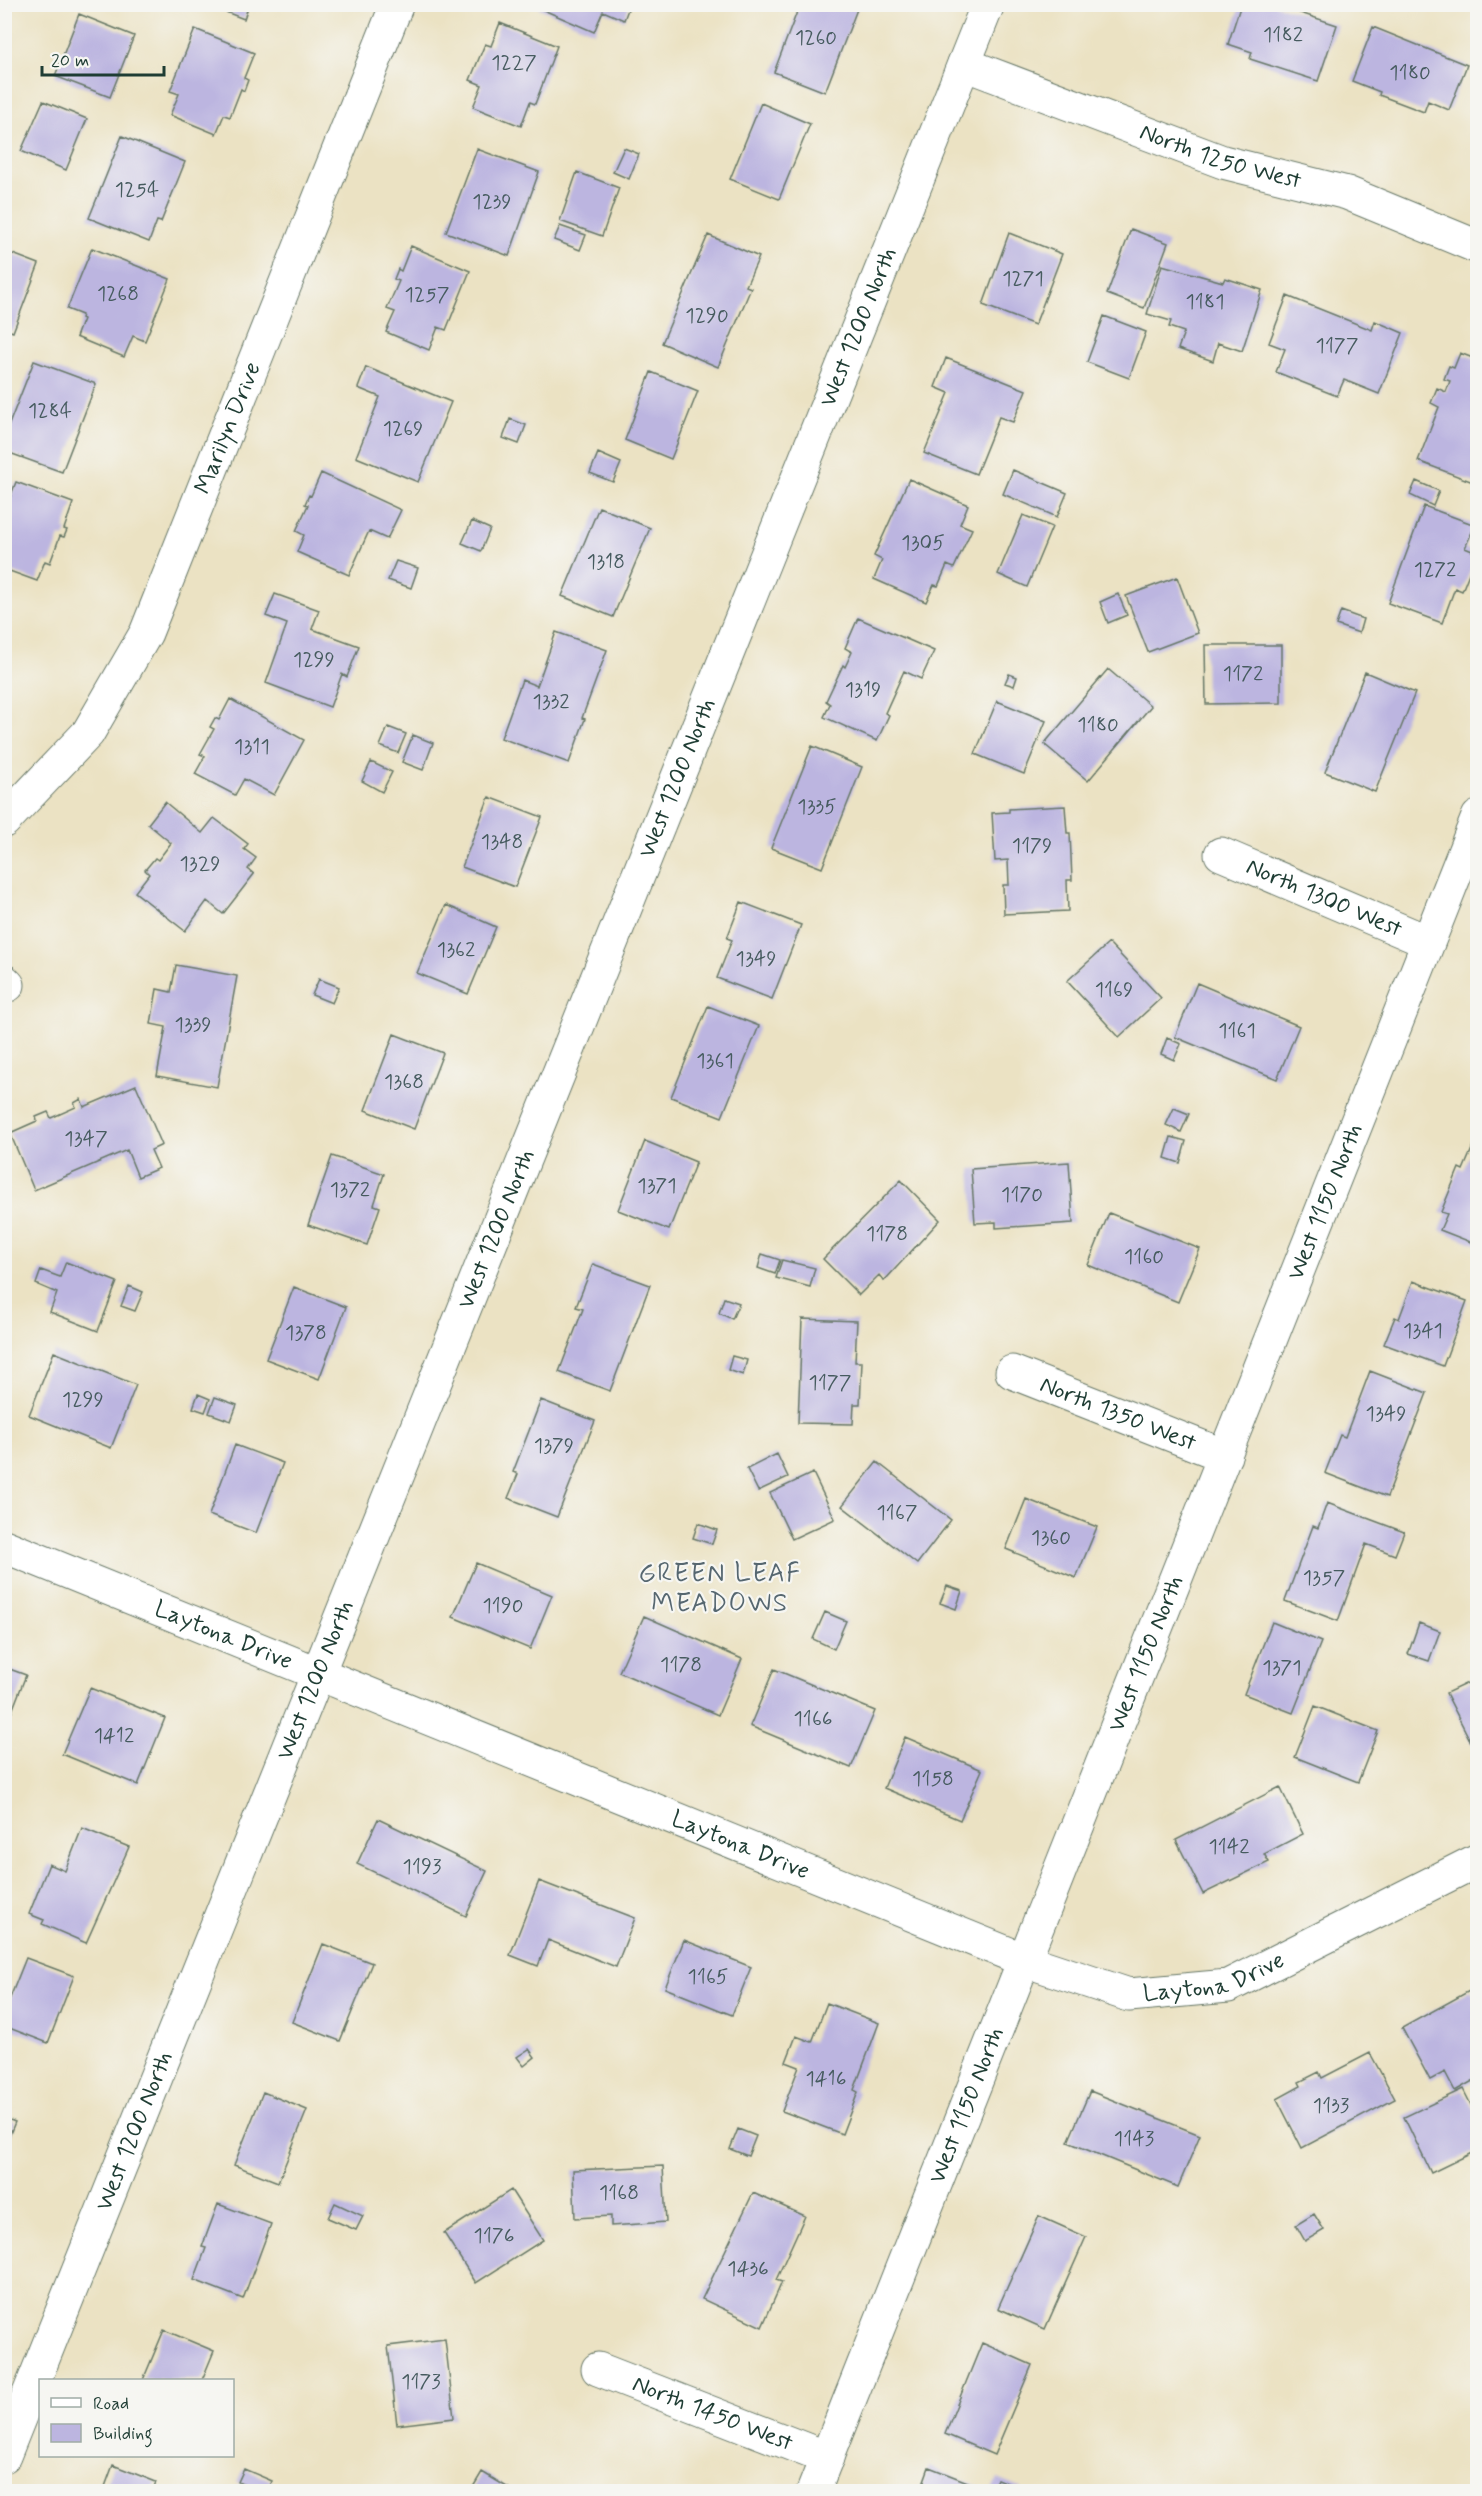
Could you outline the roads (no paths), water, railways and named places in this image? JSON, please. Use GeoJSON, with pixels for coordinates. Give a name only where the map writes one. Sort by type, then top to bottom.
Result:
{"type":"FeatureCollection","features":[{"type":"Feature","properties":{"kind":"street","name":"Marilyn Drive"},"geometry":{"type":"LineString","coordinates":[[4,821],[88,733],[146,633],[397,4]]}},
{"type":"Feature","properties":{"kind":"street","name":"West 1200 North"},"geometry":{"type":"LineString","coordinates":[[4,2456],[988,4]]}},
{"type":"Feature","properties":{"kind":"street","name":"North 1250 West"},"geometry":{"type":"LineString","coordinates":[[964,64],[1223,162],[1347,193],[1478,247]]}},
{"type":"Feature","properties":{"kind":"street","name":"West 1150 North"},"geometry":{"type":"LineString","coordinates":[[813,2492],[1478,817]]}},
{"type":"Feature","properties":{"kind":"street","name":"North 1300 West"},"geometry":{"type":"LineString","coordinates":[[1221,854],[1428,942]]}},
{"type":"Feature","properties":{"kind":"street","name":"North 1350 West"},"geometry":{"type":"LineString","coordinates":[[1012,1372],[1225,1456]]}},
{"type":"Feature","properties":{"kind":"street","name":"Laytona Drive"},"geometry":{"type":"LineString","coordinates":[[4,1546],[1024,1960],[1129,1995],[1228,1986],[1478,1860]]}},
{"type":"Feature","properties":{"kind":"street","name":"North 1450 West"},"geometry":{"type":"LineString","coordinates":[[598,2369],[827,2458]]}},
{"type":"Feature","properties":{"kind":"district","name":"GREEN LEAF MEADOWS"},"geometry":{"type":"Point","coordinates":[720,1588]}}]}
